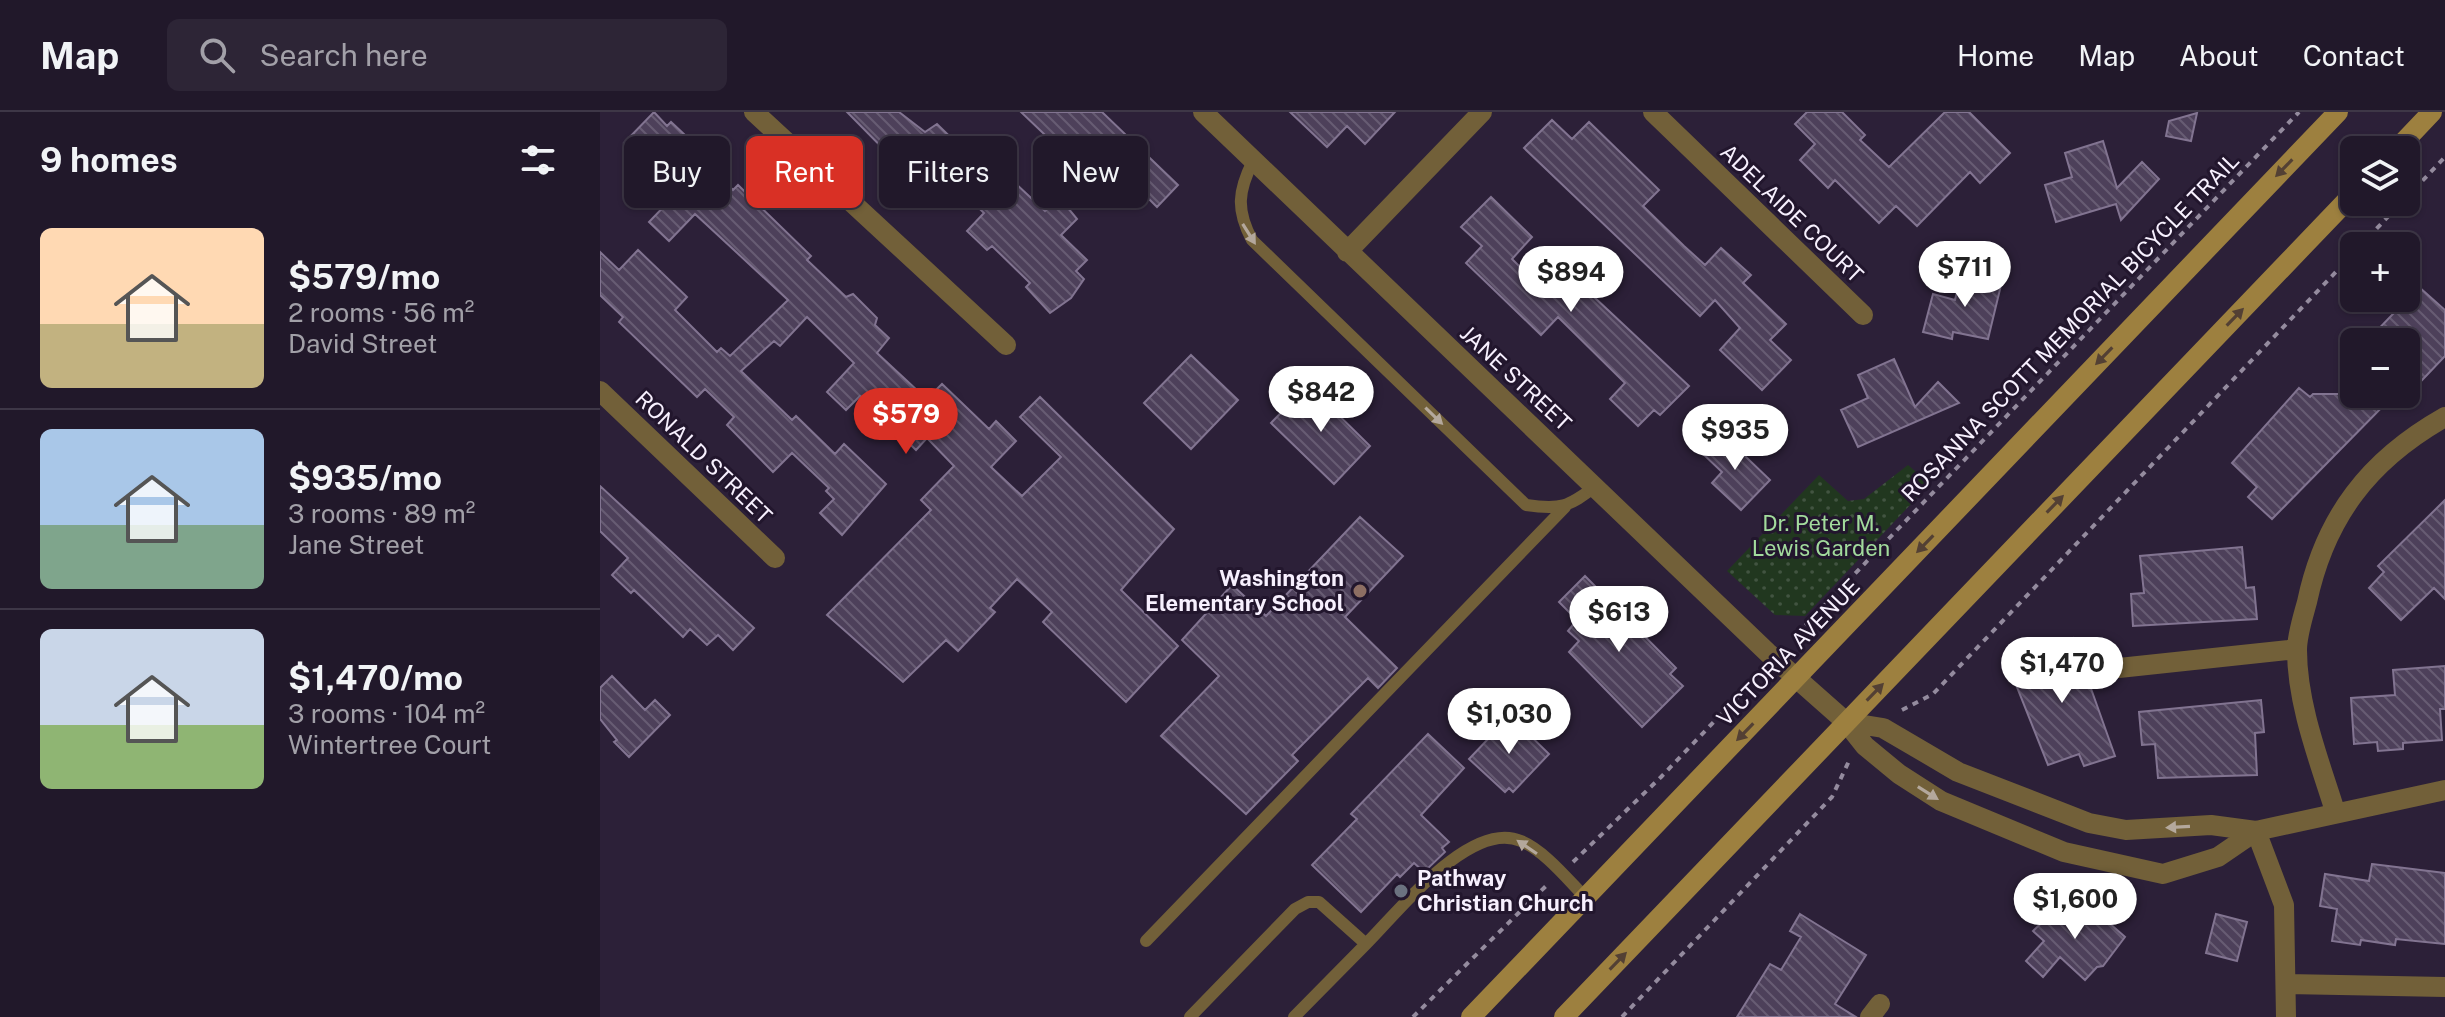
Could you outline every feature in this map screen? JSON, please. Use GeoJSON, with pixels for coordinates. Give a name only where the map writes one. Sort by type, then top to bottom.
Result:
{"type":"FeatureCollection","features":[{"type":"Feature","properties":{"kind":"main road","name":"VICTORIA AVENUE"},"geometry":{"type":"LineString","coordinates":[[1471,1017],[2338,112]]}},
{"type":"Feature","properties":{"kind":"main road"},"geometry":{"type":"LineString","coordinates":[[2409,136],[2432,112]]}},
{"type":"Feature","properties":{"kind":"main road"},"geometry":{"type":"LineString","coordinates":[[1564,1017],[2340,208]]}},
{"type":"Feature","properties":{"kind":"street"},"geometry":{"type":"LineString","coordinates":[[754,112],[1006,345]]}},
{"type":"Feature","properties":{"kind":"street","name":"JANE STREET"},"geometry":{"type":"LineString","coordinates":[[1203,112],[1796,678],[1846,722],[1865,746],[1899,774],[1941,801],[2064,852],[2163,874],[2218,857],[2256,831]]}},
{"type":"Feature","properties":{"kind":"street"},"geometry":{"type":"LineString","coordinates":[[1347,252],[1482,112]]}},
{"type":"Feature","properties":{"kind":"street","name":"ADELAIDE COURT"},"geometry":{"type":"LineString","coordinates":[[1653,112],[1863,315]]}},
{"type":"Feature","properties":{"kind":"street","name":"RONALD STREET"},"geometry":{"type":"LineString","coordinates":[[600,391],[775,558]]}},
{"type":"Feature","properties":{"kind":"street"},"geometry":{"type":"LineString","coordinates":[[2335,811],[2308,725],[2297,649],[2316,560],[2341,508],[2378,465],[2445,417]]}},
{"type":"Feature","properties":{"kind":"street"},"geometry":{"type":"LineString","coordinates":[[2119,668],[2297,649]]}},
{"type":"Feature","properties":{"kind":"street"},"geometry":{"type":"LineString","coordinates":[[1846,722],[1883,728],[1958,772],[2089,823],[2126,830],[2211,825],[2256,831],[2335,811],[2445,790]]}},
{"type":"Feature","properties":{"kind":"street"},"geometry":{"type":"LineString","coordinates":[[2256,831],[2284,905],[2286,1017]]}},
{"type":"Feature","properties":{"kind":"street"},"geometry":{"type":"LineString","coordinates":[[2287,984],[2445,987]]}},
{"type":"Feature","properties":{"kind":"lane"},"geometry":{"type":"LineString","coordinates":[[1253,161],[1240,187],[1239,205],[1252,240],[1526,505],[1565,507]]}},
{"type":"Feature","properties":{"kind":"lane"},"geometry":{"type":"LineString","coordinates":[[1146,941],[1565,507],[1596,486]]}},
{"type":"Feature","properties":{"kind":"lane"},"geometry":{"type":"LineString","coordinates":[[1294,1017],[1463,850],[1483,839],[1503,836],[1524,842],[1586,898]]}},
{"type":"Feature","properties":{"kind":"lane"},"geometry":{"type":"LineString","coordinates":[[1190,1017],[1295,909],[1308,902],[1319,902],[1366,944]]}},
{"type":"Feature","properties":{"kind":"path","name":"ROSANNA SCOTT MEMORIAL BICYCLE TRAIL"},"geometry":{"type":"LineString","coordinates":[[1797,634],[2299,112]]}},
{"type":"Feature","properties":{"kind":"path"},"geometry":{"type":"LineString","coordinates":[[2420,183],[2445,157]]}},
{"type":"Feature","properties":{"kind":"path"},"geometry":{"type":"LineString","coordinates":[[2373,232],[2389,216]]}},
{"type":"Feature","properties":{"kind":"path"},"geometry":{"type":"LineString","coordinates":[[1902,710],[1933,694],[2340,268]]}},
{"type":"Feature","properties":{"kind":"path"},"geometry":{"type":"LineString","coordinates":[[1413,1017],[1560,873],[1592,847],[1752,682]]}},
{"type":"Feature","properties":{"kind":"path"},"geometry":{"type":"LineString","coordinates":[[1622,1017],[1832,797],[1849,761]]}},
{"type":"Feature","properties":{"kind":"green space","name":"Dr. Peter M. Lewis Garden"},"geometry":{"type":"Polygon","coordinates":[[[1908,465],[1930,484],[1805,616],[1775,615],[1727,571],[1819,475],[1848,501],[1864,499],[1908,465]]]}},
{"type":"Feature","properties":{"kind":"building"},"geometry":{"type":"Polygon","coordinates":[[[654,112],[667,126],[671,122],[686,136],[631,136],[654,112]]]}},
{"type":"Feature","properties":{"kind":"building"},"geometry":{"type":"Polygon","coordinates":[[[847,112],[899,112],[925,132],[937,124],[949,136],[879,136],[879,144],[847,112]]]}},
{"type":"Feature","properties":{"kind":"building"},"geometry":{"type":"Polygon","coordinates":[[[1021,112],[1102,112],[1127,136],[1046,136],[1021,112]]]}},
{"type":"Feature","properties":{"kind":"building"},"geometry":{"type":"Polygon","coordinates":[[[1290,112],[1395,112],[1365,144],[1347,126],[1327,147],[1290,112]]]}},
{"type":"Feature","properties":{"kind":"building"},"geometry":{"type":"Polygon","coordinates":[[[1807,112],[1842,112],[1865,135],[1860,140],[1889,167],[1945,112],[1969,112],[2010,153],[1980,183],[1970,172],[1917,226],[1896,206],[1879,223],[1835,180],[1828,188],[1800,160],[1815,144],[1795,124],[1807,112]]]}},
{"type":"Feature","properties":{"kind":"building"},"geometry":{"type":"Polygon","coordinates":[[[2197,113],[2191,141],[2166,136],[2169,121],[2197,113]]]}},
{"type":"Feature","properties":{"kind":"building"},"geometry":{"type":"Polygon","coordinates":[[[1552,120],[1572,139],[1589,122],[1659,190],[1643,206],[1684,246],[1705,265],[1721,248],[1751,275],[1743,283],[1786,324],[1770,340],[1791,360],[1762,390],[1720,350],[1740,328],[1715,300],[1700,316],[1524,148],[1552,120]]]}},
{"type":"Feature","properties":{"kind":"building"},"geometry":{"type":"Polygon","coordinates":[[[2103,141],[2117,188],[2142,162],[2159,179],[2121,220],[2116,204],[2056,222],[2045,185],[2072,177],[2065,153],[2103,141]]]}},
{"type":"Feature","properties":{"kind":"building"},"geometry":{"type":"Polygon","coordinates":[[[1148,156],[1178,185],[1157,207],[1148,198],[1148,156]]]}},
{"type":"Feature","properties":{"kind":"building"},"geometry":{"type":"Polygon","coordinates":[[[738,185],[746,193],[746,208],[762,208],[811,256],[807,260],[846,297],[853,294],[877,318],[875,325],[889,338],[877,353],[919,392],[928,398],[942,384],[989,429],[996,421],[1016,441],[991,467],[1022,496],[1061,457],[1020,417],[1040,397],[1174,529],[1121,590],[1178,646],[1126,702],[1043,622],[1052,612],[1017,579],[990,608],[995,612],[958,651],[946,640],[903,682],[827,615],[931,510],[921,500],[954,466],[927,438],[916,450],[860,396],[846,410],[827,392],[854,363],[807,317],[780,346],[774,341],[741,371],[792,420],[796,416],[835,454],[844,444],[886,484],[842,535],[820,513],[834,499],[826,491],[829,488],[792,453],[773,472],[727,425],[734,417],[705,389],[697,397],[619,322],[623,317],[600,295],[600,252],[619,270],[638,250],[687,297],[675,310],[717,352],[721,348],[730,356],[788,300],[695,214],[669,241],[649,222],[663,208],[730,208],[730,187],[733,190],[738,185]]]}},
{"type":"Feature","properties":{"kind":"building"},"geometry":{"type":"Polygon","coordinates":[[[1017,185],[1033,200],[1033,208],[1045,211],[1048,208],[1068,208],[1077,219],[1061,235],[1087,260],[1076,271],[1084,279],[1071,298],[1050,313],[1026,287],[1030,283],[992,246],[987,250],[967,231],[984,213],[979,208],[1017,208],[1017,185]]]}},
{"type":"Feature","properties":{"kind":"building"},"geometry":{"type":"Polygon","coordinates":[[[1491,197],[1532,237],[1512,259],[1541,288],[1562,267],[1689,386],[1660,415],[1654,410],[1638,426],[1610,399],[1625,383],[1558,317],[1541,335],[1466,263],[1482,246],[1461,227],[1491,197]]]}},
{"type":"Feature","properties":{"kind":"building"},"geometry":{"type":"Polygon","coordinates":[[[1962,271],[2002,281],[1988,339],[1953,332],[1952,339],[1923,332],[1933,294],[1955,300],[1962,271]]]}},
{"type":"Feature","properties":{"kind":"building"},"geometry":{"type":"Polygon","coordinates":[[[2420,288],[2445,310],[2445,356],[2420,382],[2420,328],[2379,328],[2395,312],[2420,312],[2420,288]]]}},
{"type":"Feature","properties":{"kind":"building"},"geometry":{"type":"Polygon","coordinates":[[[1191,355],[1238,400],[1191,449],[1144,403],[1191,355]]]}},
{"type":"Feature","properties":{"kind":"building"},"geometry":{"type":"Polygon","coordinates":[[[1894,359],[1915,407],[1938,382],[1959,403],[1858,447],[1841,410],[1868,398],[1858,375],[1894,359]]]}},
{"type":"Feature","properties":{"kind":"building"},"geometry":{"type":"Polygon","coordinates":[[[1308,385],[1370,446],[1334,484],[1271,423],[1308,385]]]}},
{"type":"Feature","properties":{"kind":"building"},"geometry":{"type":"Polygon","coordinates":[[[2299,388],[2310,397],[2313,394],[2340,394],[2340,408],[2381,408],[2272,519],[2248,497],[2257,487],[2232,463],[2299,388]]]}},
{"type":"Feature","properties":{"kind":"building"},"geometry":{"type":"Polygon","coordinates":[[[1721,433],[1770,480],[1741,510],[1712,483],[1722,472],[1702,453],[1721,433]]]}},
{"type":"Feature","properties":{"kind":"building"},"geometry":{"type":"Polygon","coordinates":[[[600,486],[754,628],[733,650],[718,635],[707,645],[690,629],[683,637],[634,590],[631,593],[612,575],[628,558],[600,531],[600,486]]]}},
{"type":"Feature","properties":{"kind":"building"},"geometry":{"type":"Polygon","coordinates":[[[2445,500],[2445,599],[2434,588],[2401,620],[2369,588],[2384,572],[2378,566],[2445,500]]]}},
{"type":"Feature","properties":{"kind":"building"},"geometry":{"type":"Polygon","coordinates":[[[1360,517],[1403,556],[1345,617],[1397,668],[1378,688],[1368,678],[1292,755],[1298,761],[1246,814],[1161,736],[1219,676],[1182,640],[1232,585],[1266,616],[1360,517]]]}},
{"type":"Feature","properties":{"kind":"building"},"geometry":{"type":"Polygon","coordinates":[[[2242,547],[2246,588],[2254,587],[2257,619],[2133,626],[2131,594],[2144,593],[2140,556],[2242,547]]]}},
{"type":"Feature","properties":{"kind":"building"},"geometry":{"type":"Polygon","coordinates":[[[1585,576],[1676,668],[1670,674],[1683,686],[1642,727],[1569,652],[1579,641],[1568,631],[1577,620],[1559,602],[1585,576]]]}},
{"type":"Feature","properties":{"kind":"building"},"geometry":{"type":"Polygon","coordinates":[[[2073,638],[2115,756],[2084,766],[2079,754],[2048,765],[2011,672],[2019,669],[2016,658],[2073,638]]]}},
{"type":"Feature","properties":{"kind":"building"},"geometry":{"type":"Polygon","coordinates":[[[2445,666],[2445,709],[2440,709],[2442,740],[2403,743],[2403,749],[2378,751],[2377,742],[2354,744],[2351,698],[2395,695],[2393,670],[2445,666]]]}},
{"type":"Feature","properties":{"kind":"building"},"geometry":{"type":"Polygon","coordinates":[[[612,676],[645,710],[655,700],[670,715],[629,757],[614,742],[617,740],[600,719],[600,688],[612,676]]]}},
{"type":"Feature","properties":{"kind":"building"},"geometry":{"type":"Polygon","coordinates":[[[2261,700],[2264,732],[2255,733],[2257,775],[2158,778],[2155,744],[2142,745],[2139,712],[2261,700]]]}},
{"type":"Feature","properties":{"kind":"building"},"geometry":{"type":"Polygon","coordinates":[[[1510,716],[1549,754],[1513,792],[1509,788],[1505,792],[1469,759],[1510,716]]]}},
{"type":"Feature","properties":{"kind":"building"},"geometry":{"type":"Polygon","coordinates":[[[1428,734],[1464,768],[1421,815],[1449,842],[1442,848],[1445,852],[1424,872],[1414,863],[1400,877],[1397,874],[1361,912],[1312,865],[1357,819],[1351,814],[1428,734]]]}},
{"type":"Feature","properties":{"kind":"building"},"geometry":{"type":"Polygon","coordinates":[[[2372,864],[2445,873],[2445,944],[2396,939],[2395,945],[2361,940],[2360,945],[2332,941],[2337,909],[2320,906],[2325,874],[2369,881],[2372,864]]]}},
{"type":"Feature","properties":{"kind":"building"},"geometry":{"type":"Polygon","coordinates":[[[2069,897],[2093,919],[2099,914],[2125,937],[2103,966],[2097,967],[2085,980],[2060,957],[2043,977],[2026,961],[2044,941],[2033,931],[2069,897]]]}},
{"type":"Feature","properties":{"kind":"building"},"geometry":{"type":"Polygon","coordinates":[[[1800,914],[1866,955],[1835,1004],[1856,1017],[1737,1017],[1770,964],[1781,970],[1801,937],[1790,931],[1800,914]]]}},
{"type":"Feature","properties":{"kind":"building"},"geometry":{"type":"Polygon","coordinates":[[[2216,914],[2247,922],[2237,961],[2206,953],[2216,914]]]}},
{"type":"Feature","properties":{"kind":"place","name":"Washington Elementary School"},"geometry":{"type":"Point","coordinates":[1360,591]}},
{"type":"Feature","properties":{"kind":"place","name":"Pathway Christian Church"},"geometry":{"type":"Point","coordinates":[1401,891]}}]}
